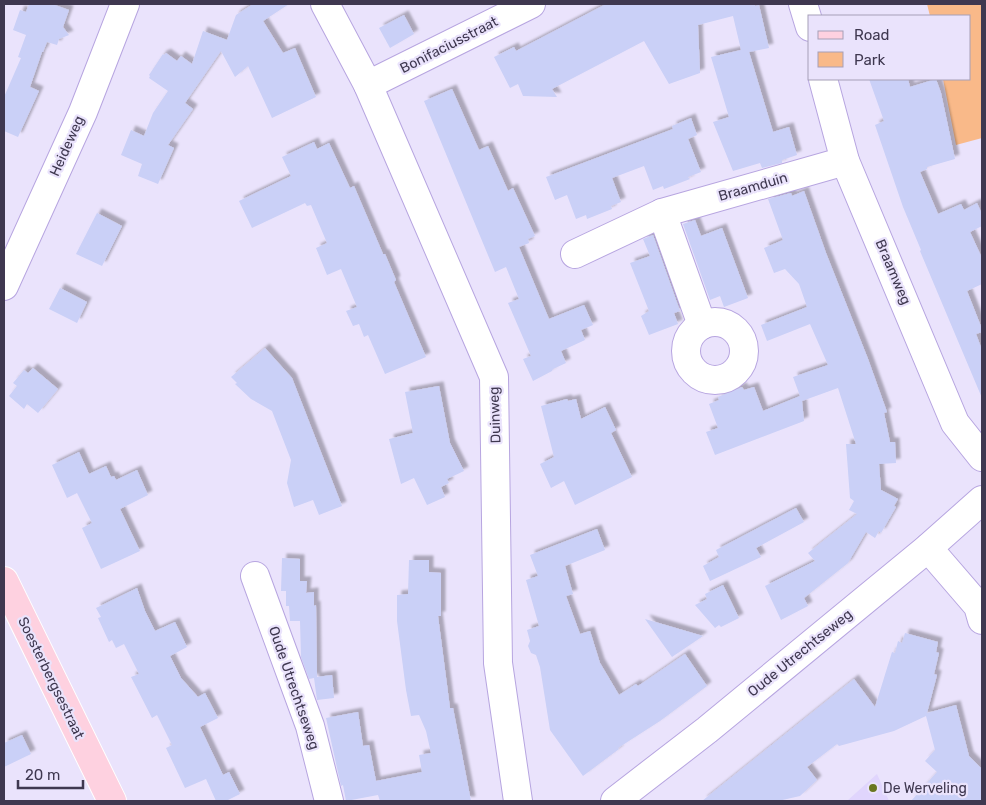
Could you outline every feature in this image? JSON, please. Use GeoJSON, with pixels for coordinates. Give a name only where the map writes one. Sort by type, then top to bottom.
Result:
{"type":"FeatureCollection","features":[{"type":"Feature","properties":{"kind":"main road","name":"Soesterbergsestraat"},"geometry":{"type":"LineString","coordinates":[[4,581],[112,801]]}},
{"type":"Feature","properties":{"kind":"street","name":"Heideweg"},"geometry":{"type":"LineString","coordinates":[[4,286],[83,112],[125,4]]}},
{"type":"Feature","properties":{"kind":"street","name":"Duinweg"},"geometry":{"type":"LineString","coordinates":[[326,4],[368,85],[494,377],[498,663],[518,801]]}},
{"type":"Feature","properties":{"kind":"street","name":"Bonifaciusstraat"},"geometry":{"type":"LineString","coordinates":[[368,85],[531,4]]}},
{"type":"Feature","properties":{"kind":"street"},"geometry":{"type":"LineString","coordinates":[[804,4],[808,20]]}},
{"type":"Feature","properties":{"kind":"street","name":"Braamweg"},"geometry":{"type":"LineString","coordinates":[[823,80],[845,161],[955,423],[982,457]]}},
{"type":"Feature","properties":{"kind":"street","name":"Braamduin"},"geometry":{"type":"LineString","coordinates":[[575,254],[662,213],[845,161]]}},
{"type":"Feature","properties":{"kind":"street"},"geometry":{"type":"LineString","coordinates":[[662,213],[702,325]]}},
{"type":"Feature","properties":{"kind":"street","name":"Oude Utrechtseweg"},"geometry":{"type":"LineString","coordinates":[[615,801],[706,730],[928,548],[982,500]]}},
{"type":"Feature","properties":{"kind":"street"},"geometry":{"type":"LineString","coordinates":[[928,548],[978,606],[982,620]]}},
{"type":"Feature","properties":{"kind":"street","name":"Oude Utrechtseweg"},"geometry":{"type":"LineString","coordinates":[[255,576],[310,726],[329,801]]}},
{"type":"Feature","properties":{"kind":"shaded area","name":"De Werveling"},"geometry":{"type":"Polygon","coordinates":[[[877,774],[889,801],[847,801],[877,774]]]}},
{"type":"Feature","properties":{"kind":"green space"},"geometry":{"type":"Polygon","coordinates":[[[927,4],[982,4],[982,138],[956,145],[943,80],[971,80],[971,15],[930,15],[927,4]]]}},
{"type":"Feature","properties":{"kind":"building"},"geometry":{"type":"Polygon","coordinates":[[[29,4],[52,4],[69,10],[63,27],[69,35],[59,39],[57,45],[47,42],[42,52],[30,87],[39,91],[18,137],[4,131],[4,97],[21,58],[18,57],[26,35],[13,30],[20,10],[26,12],[29,4]]]}},
{"type":"Feature","properties":{"kind":"building"},"geometry":{"type":"Polygon","coordinates":[[[253,4],[289,4],[263,21],[283,53],[295,48],[316,97],[272,118],[248,66],[235,77],[221,51],[185,103],[193,109],[168,145],[174,148],[158,184],[138,176],[142,164],[121,155],[131,130],[144,136],[153,113],[168,91],[149,78],[149,75],[163,54],[166,53],[177,61],[181,56],[192,64],[203,31],[227,40],[236,15],[253,4]]]}},
{"type":"Feature","properties":{"kind":"building"},"geometry":{"type":"Polygon","coordinates":[[[606,4],[759,5],[769,48],[749,52],[773,132],[789,127],[797,155],[782,160],[782,163],[762,168],[760,163],[733,171],[713,122],[729,117],[711,57],[741,50],[733,16],[698,25],[700,73],[669,84],[644,41],[552,89],[557,97],[523,96],[518,84],[510,88],[494,57],[514,47],[516,51],[606,4]]]}},
{"type":"Feature","properties":{"kind":"building"},"geometry":{"type":"Polygon","coordinates":[[[404,15],[414,34],[390,48],[379,28],[404,15]]]}},
{"type":"Feature","properties":{"kind":"building"},"geometry":{"type":"Polygon","coordinates":[[[869,80],[908,80],[910,87],[936,80],[941,93],[955,159],[927,167],[927,169],[920,172],[938,214],[961,204],[964,210],[977,203],[982,214],[982,226],[970,232],[982,258],[982,284],[967,291],[982,329],[982,332],[976,334],[982,350],[982,398],[903,207],[875,125],[884,121],[869,80]]]}},
{"type":"Feature","properties":{"kind":"building"},"geometry":{"type":"Polygon","coordinates":[[[452,89],[479,150],[488,146],[508,191],[513,188],[535,236],[528,239],[529,243],[519,247],[549,319],[584,305],[593,325],[581,330],[585,340],[561,351],[566,363],[533,381],[523,359],[531,356],[508,303],[519,299],[506,267],[495,272],[424,101],[452,89]]]}},
{"type":"Feature","properties":{"kind":"building"},"geometry":{"type":"Polygon","coordinates":[[[691,118],[697,135],[688,139],[701,172],[688,177],[690,179],[664,189],[663,186],[653,190],[644,166],[612,178],[621,202],[611,206],[612,209],[587,219],[586,215],[576,219],[567,195],[555,200],[546,177],[673,129],[672,126],[691,118]]]}},
{"type":"Feature","properties":{"kind":"building"},"geometry":{"type":"Polygon","coordinates":[[[314,142],[317,149],[329,143],[350,188],[354,186],[396,280],[394,282],[426,357],[385,374],[368,335],[364,337],[359,324],[353,326],[346,311],[357,307],[341,269],[327,275],[316,248],[327,243],[311,205],[307,206],[305,203],[252,228],[239,201],[291,176],[282,157],[314,142]]]}},
{"type":"Feature","properties":{"kind":"building"},"geometry":{"type":"Polygon","coordinates":[[[804,191],[887,412],[884,413],[890,442],[895,442],[896,463],[879,464],[881,490],[898,499],[894,506],[896,507],[881,533],[879,531],[875,538],[866,532],[848,563],[804,598],[808,606],[781,620],[765,586],[815,561],[808,553],[857,514],[849,510],[854,501],[850,498],[846,444],[856,444],[838,388],[802,401],[804,421],[715,455],[706,432],[718,428],[709,404],[719,400],[718,397],[742,387],[744,390],[754,387],[763,411],[800,396],[793,377],[828,365],[810,324],[767,341],[761,325],[807,307],[799,284],[785,269],[774,273],[764,248],[783,240],[768,199],[791,193],[792,196],[804,191]]]}},
{"type":"Feature","properties":{"kind":"building"},"geometry":{"type":"Polygon","coordinates":[[[97,213],[122,226],[102,266],[76,254],[97,213]]]}},
{"type":"Feature","properties":{"kind":"building"},"geometry":{"type":"Polygon","coordinates":[[[695,220],[701,236],[722,228],[748,298],[724,307],[720,296],[710,300],[683,224],[695,220]]]}},
{"type":"Feature","properties":{"kind":"building"},"geometry":{"type":"Polygon","coordinates":[[[653,235],[680,311],[674,313],[678,324],[649,335],[641,316],[649,311],[630,263],[650,256],[643,239],[653,235]]]}},
{"type":"Feature","properties":{"kind":"building"},"geometry":{"type":"Polygon","coordinates":[[[60,288],[87,302],[77,323],[49,309],[60,288]]]}},
{"type":"Feature","properties":{"kind":"building"},"geometry":{"type":"Polygon","coordinates":[[[265,348],[292,378],[342,506],[319,515],[313,500],[294,507],[287,483],[291,460],[272,411],[251,399],[235,384],[237,383],[231,377],[265,348]]]}},
{"type":"Feature","properties":{"kind":"building"},"geometry":{"type":"Polygon","coordinates":[[[33,368],[58,389],[38,413],[27,404],[24,409],[9,396],[17,386],[13,383],[24,370],[28,373],[33,368]]]}},
{"type":"Feature","properties":{"kind":"building"},"geometry":{"type":"Polygon","coordinates":[[[439,386],[450,443],[464,471],[447,479],[449,483],[441,487],[445,497],[427,505],[414,478],[401,484],[389,439],[413,433],[405,392],[439,386]]]}},
{"type":"Feature","properties":{"kind":"building"},"geometry":{"type":"Polygon","coordinates":[[[567,399],[568,401],[576,399],[581,419],[605,407],[616,430],[611,433],[632,477],[575,505],[564,481],[551,488],[540,464],[554,457],[541,406],[567,399]]]}},
{"type":"Feature","properties":{"kind":"building"},"geometry":{"type":"Polygon","coordinates":[[[79,452],[89,474],[106,466],[111,477],[114,476],[116,480],[137,470],[148,495],[120,509],[140,551],[101,569],[82,528],[92,523],[77,493],[67,498],[52,465],[79,452]]]}},
{"type":"Feature","properties":{"kind":"building"},"geometry":{"type":"Polygon","coordinates":[[[796,508],[804,522],[756,548],[761,557],[710,581],[703,566],[719,557],[716,550],[796,508]]]}},
{"type":"Feature","properties":{"kind":"building"},"geometry":{"type":"Polygon","coordinates":[[[597,529],[605,550],[565,566],[573,594],[566,596],[580,634],[590,631],[600,663],[619,695],[636,684],[638,686],[685,654],[707,686],[660,721],[618,748],[583,776],[550,730],[540,667],[536,655],[531,653],[528,646],[530,641],[527,630],[539,626],[526,580],[538,576],[530,555],[597,529]]]}},
{"type":"Feature","properties":{"kind":"building"},"geometry":{"type":"Polygon","coordinates":[[[282,558],[300,559],[300,581],[307,581],[306,593],[314,592],[314,606],[316,605],[317,677],[332,675],[334,698],[317,700],[314,678],[309,679],[301,657],[300,621],[290,621],[289,606],[286,606],[286,591],[281,591],[282,558]]]}},
{"type":"Feature","properties":{"kind":"building"},"geometry":{"type":"Polygon","coordinates":[[[409,560],[429,560],[429,572],[441,573],[441,616],[438,616],[450,708],[453,708],[471,801],[380,801],[378,795],[346,801],[326,718],[358,712],[363,746],[369,745],[376,781],[422,772],[419,755],[431,753],[426,731],[419,715],[411,716],[397,621],[397,595],[408,594],[409,560]]]}},
{"type":"Feature","properties":{"kind":"building"},"geometry":{"type":"Polygon","coordinates":[[[723,585],[739,618],[715,628],[695,605],[707,599],[705,594],[723,585]]]}},
{"type":"Feature","properties":{"kind":"building"},"geometry":{"type":"Polygon","coordinates":[[[137,588],[145,611],[155,631],[175,622],[187,647],[170,656],[181,678],[198,697],[205,693],[218,718],[200,727],[223,775],[229,772],[240,794],[226,801],[216,801],[206,779],[185,788],[166,748],[172,745],[157,715],[152,718],[131,677],[139,674],[124,644],[116,648],[112,640],[109,642],[98,618],[101,617],[96,608],[137,588]]]}},
{"type":"Feature","properties":{"kind":"building"},"geometry":{"type":"Polygon","coordinates":[[[645,619],[703,636],[672,657],[645,619]]]}},
{"type":"Feature","properties":{"kind":"building"},"geometry":{"type":"Polygon","coordinates":[[[905,633],[938,642],[936,652],[939,653],[934,674],[937,675],[927,713],[956,705],[969,756],[982,769],[982,801],[911,801],[937,772],[925,761],[935,750],[926,716],[894,731],[839,746],[837,744],[807,767],[817,780],[800,796],[778,801],[702,801],[854,679],[875,707],[892,652],[895,653],[898,641],[902,643],[905,633]]]}},
{"type":"Feature","properties":{"kind":"building"},"geometry":{"type":"Polygon","coordinates":[[[22,735],[31,754],[4,767],[4,743],[22,735]]]}},
{"type":"Feature","properties":{"kind":"place","name":"De Werveling"},"geometry":{"type":"Point","coordinates":[873,788]}}]}
